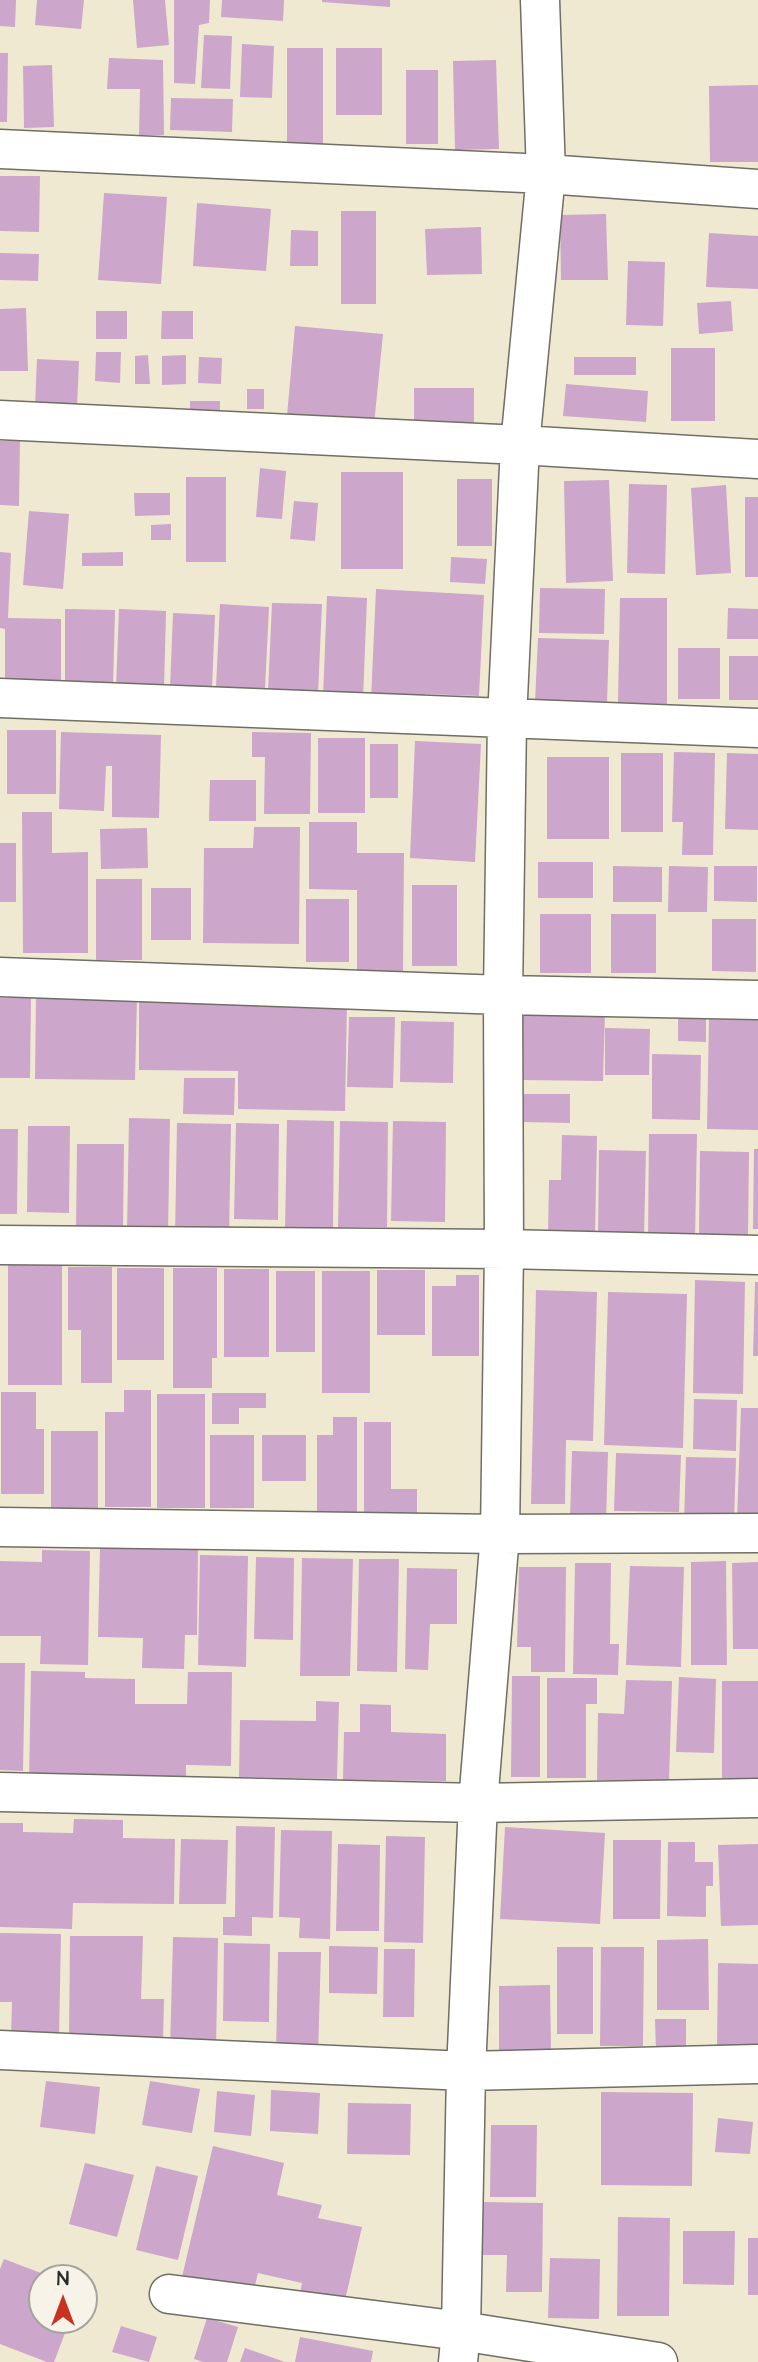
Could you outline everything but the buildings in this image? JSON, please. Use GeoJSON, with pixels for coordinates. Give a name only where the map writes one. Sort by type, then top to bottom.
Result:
{"type":"FeatureCollection","features":[{"type":"Feature","properties":{"kind":"street"},"geometry":{"type":"LineString","coordinates":[[459,2346],[466,2071],[478,1803],[500,1534],[507,719],[520,445],[546,174],[540,0]]}},
{"type":"Feature","properties":{"kind":"street"},"geometry":{"type":"LineString","coordinates":[[0,149],[546,174],[758,188]]}},
{"type":"Feature","properties":{"kind":"street"},"geometry":{"type":"LineString","coordinates":[[0,420],[758,459]]}},
{"type":"Feature","properties":{"kind":"street"},"geometry":{"type":"LineString","coordinates":[[0,698],[758,727]]}},
{"type":"Feature","properties":{"kind":"street"},"geometry":{"type":"LineString","coordinates":[[0,977],[503,995],[758,1000]]}},
{"type":"Feature","properties":{"kind":"street"},"geometry":{"type":"LineString","coordinates":[[0,1245],[504,1249],[758,1255]]}},
{"type":"Feature","properties":{"kind":"street"},"geometry":{"type":"LineString","coordinates":[[0,1527],[500,1534],[758,1533]]}},
{"type":"Feature","properties":{"kind":"street"},"geometry":{"type":"LineString","coordinates":[[0,1793],[478,1803],[758,1798]]}},
{"type":"Feature","properties":{"kind":"street"},"geometry":{"type":"LineString","coordinates":[[0,2050],[466,2071],[758,2064]]}},
{"type":"Feature","properties":{"kind":"street"},"geometry":{"type":"LineString","coordinates":[[169,2294],[459,2346],[658,2362]]}}]}
